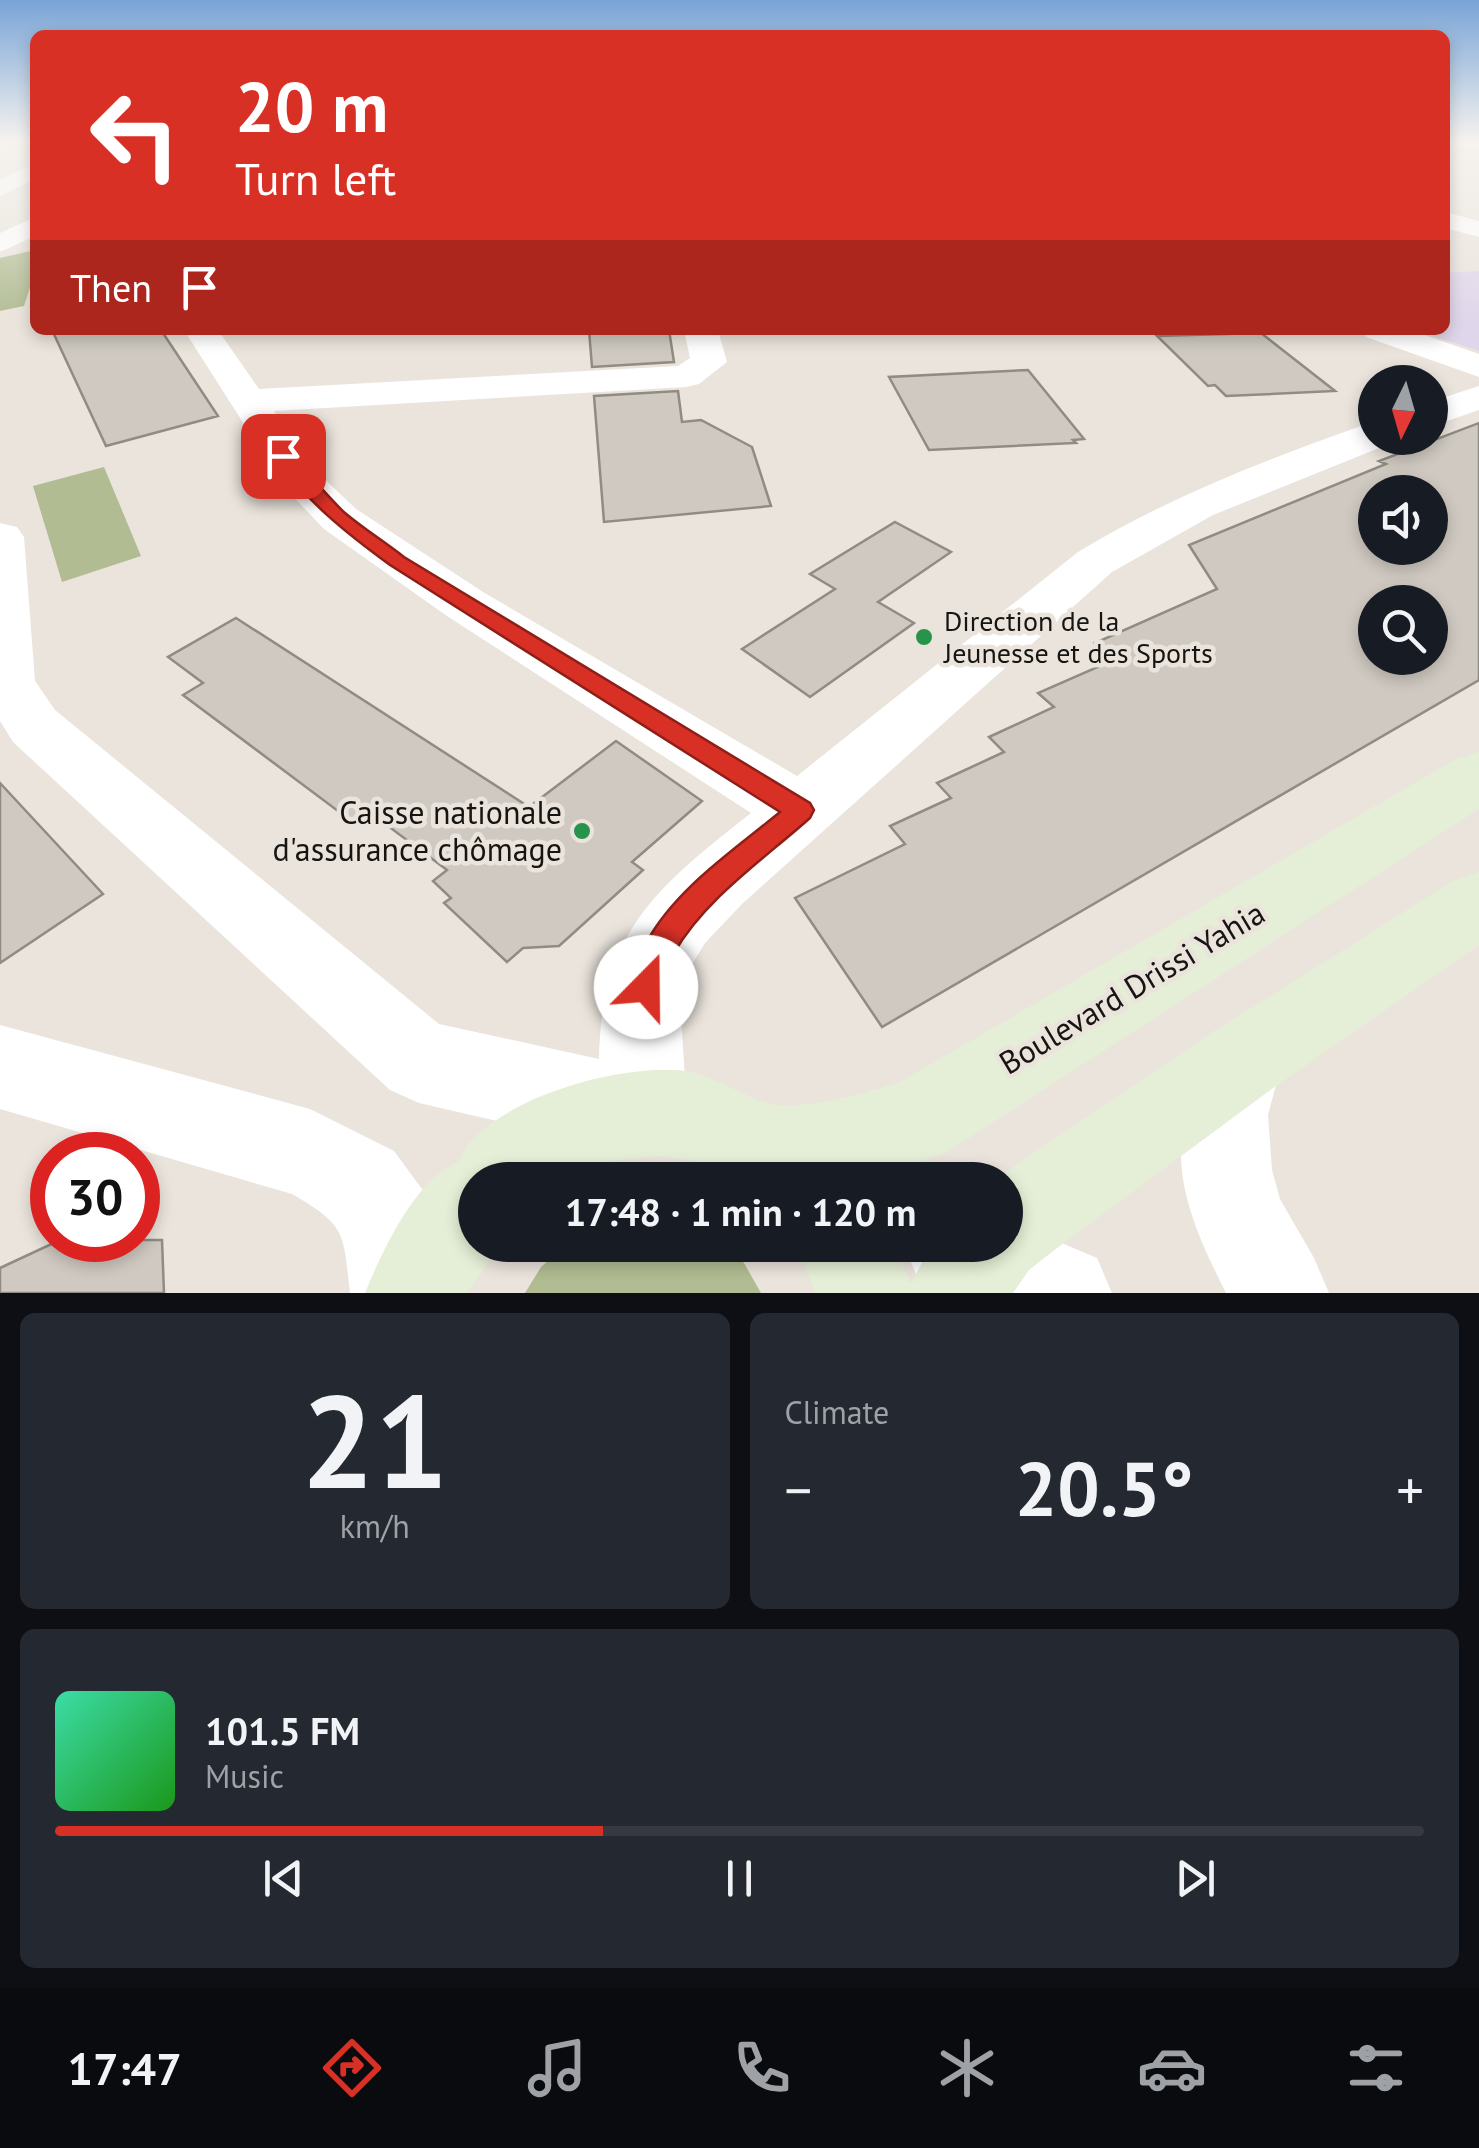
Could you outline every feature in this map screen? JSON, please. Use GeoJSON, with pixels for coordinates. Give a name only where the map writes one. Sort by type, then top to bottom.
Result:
{"type":"FeatureCollection","features":[{"type":"Feature","properties":{"kind":"main road","name":"Boulevard Drissi Yahia"},"geometry":{"type":"LineString","coordinates":[[795,1162],[916,1121],[1479,777]]}},
{"type":"Feature","properties":{"kind":"main road"},"geometry":{"type":"LineString","coordinates":[[1023,1219],[1240,1062],[1467,917]]}},
{"type":"Feature","properties":{"kind":"main road"},"geometry":{"type":"LineString","coordinates":[[520,1162],[549,1140],[596,1121],[644,1112],[688,1115],[729,1128],[778,1162]]}},
{"type":"Feature","properties":{"kind":"main road"},"geometry":{"type":"LineString","coordinates":[[415,1293],[426,1267],[458,1224]]}},
{"type":"Feature","properties":{"kind":"main road"},"geometry":{"type":"LineString","coordinates":[[852,1262],[865,1293]]}},
{"type":"Feature","properties":{"kind":"street"},"geometry":{"type":"LineString","coordinates":[[1450,221],[1479,228]]}},
{"type":"Feature","properties":{"kind":"street"},"geometry":{"type":"LineString","coordinates":[[0,244],[30,228]]}},
{"type":"Feature","properties":{"kind":"street"},"geometry":{"type":"LineString","coordinates":[[204,335],[299,478],[340,519],[452,596],[800,810]]}},
{"type":"Feature","properties":{"kind":"street"},"geometry":{"type":"LineString","coordinates":[[247,401],[686,376],[709,362],[702,335]]}},
{"type":"Feature","properties":{"kind":"street"},"geometry":{"type":"LineString","coordinates":[[1392,335],[1479,366]]}},
{"type":"Feature","properties":{"kind":"street"},"geometry":{"type":"LineString","coordinates":[[1448,409],[1479,398]]}},
{"type":"Feature","properties":{"kind":"street"},"geometry":{"type":"LineString","coordinates":[[0,537],[6,684],[34,726],[419,1062],[644,1112],[639,1020],[658,952],[675,925],[717,882],[1095,562],[1156,523],[1210,498],[1358,441]]}},
{"type":"Feature","properties":{"kind":"street"},"geometry":{"type":"LineString","coordinates":[[1240,1062],[1224,1120],[1225,1172],[1240,1223],[1279,1293]]}},
{"type":"Feature","properties":{"kind":"street"},"geometry":{"type":"LineString","coordinates":[[0,1067],[310,1154],[362,1183],[390,1222],[400,1293]]}},
{"type":"Feature","properties":{"kind":"shaded area"},"geometry":{"type":"Polygon","coordinates":[[[1479,271],[1479,351],[1430,335],[1450,335],[1450,273],[1479,271]]]}},
{"type":"Feature","properties":{"kind":"green space"},"geometry":{"type":"Polygon","coordinates":[[[30,251],[30,287],[24,306],[0,311],[0,258],[30,251]]]}},
{"type":"Feature","properties":{"kind":"green space"},"geometry":{"type":"Polygon","coordinates":[[[104,467],[141,556],[62,582],[33,486],[104,467]]]}},
{"type":"Feature","properties":{"kind":"green space"},"geometry":{"type":"Polygon","coordinates":[[[547,1262],[743,1262],[761,1293],[525,1293],[547,1262]]]}},
{"type":"Feature","properties":{"kind":"building"},"geometry":{"type":"Polygon","coordinates":[[[54,335],[164,335],[218,416],[106,446],[54,335]]]}},
{"type":"Feature","properties":{"kind":"building"},"geometry":{"type":"Polygon","coordinates":[[[589,335],[670,335],[674,362],[592,367],[589,335]]]}},
{"type":"Feature","properties":{"kind":"building"},"geometry":{"type":"Polygon","coordinates":[[[1264,335],[1335,391],[1226,396],[1215,385],[1208,386],[1157,336],[1264,335]]]}},
{"type":"Feature","properties":{"kind":"building"},"geometry":{"type":"Polygon","coordinates":[[[1028,370],[1084,439],[1073,440],[1076,443],[929,450],[889,377],[1028,370]]]}},
{"type":"Feature","properties":{"kind":"building"},"geometry":{"type":"Polygon","coordinates":[[[678,391],[682,422],[701,420],[752,447],[771,506],[604,522],[594,396],[678,391]]]}},
{"type":"Feature","properties":{"kind":"building"},"geometry":{"type":"Polygon","coordinates":[[[1479,423],[1479,680],[882,1027],[795,898],[905,844],[890,826],[951,798],[937,783],[1004,752],[989,737],[1054,707],[1038,693],[1116,659],[1095,643],[1217,589],[1189,545],[1358,476],[1358,565],[1448,565],[1448,475],[1359,475],[1386,464],[1379,461],[1395,455],[1448,455],[1448,435],[1479,423]]]}},
{"type":"Feature","properties":{"kind":"building"},"geometry":{"type":"Polygon","coordinates":[[[895,522],[951,552],[878,602],[914,623],[810,697],[742,649],[835,589],[810,574],[895,522]]]}},
{"type":"Feature","properties":{"kind":"building"},"geometry":{"type":"Polygon","coordinates":[[[236,618],[529,807],[616,741],[702,801],[632,862],[643,870],[559,946],[523,948],[507,962],[444,903],[451,898],[433,881],[447,870],[368,811],[354,823],[183,695],[203,683],[168,657],[236,618]]]}},
{"type":"Feature","properties":{"kind":"building"},"geometry":{"type":"Polygon","coordinates":[[[0,783],[103,894],[0,963],[0,783]]]}},
{"type":"Feature","properties":{"kind":"building"},"geometry":{"type":"Polygon","coordinates":[[[162,1240],[164,1293],[0,1293],[0,1268],[30,1254],[30,1262],[160,1262],[162,1240]]]}},
{"type":"Feature","properties":{"kind":"place","name":"Direction de la Jeunesse et des Sports"},"geometry":{"type":"Point","coordinates":[924,637]}},
{"type":"Feature","properties":{"kind":"place","name":"Caisse nationale d'assurance chômage"},"geometry":{"type":"Point","coordinates":[582,831]}},
{"type":"Feature","properties":{"kind":"route"},"geometry":{"type":"LineString","coordinates":[[283,456],[340,519],[397,561],[800,810],[717,882],[675,925],[658,952],[646,987]]}}]}
